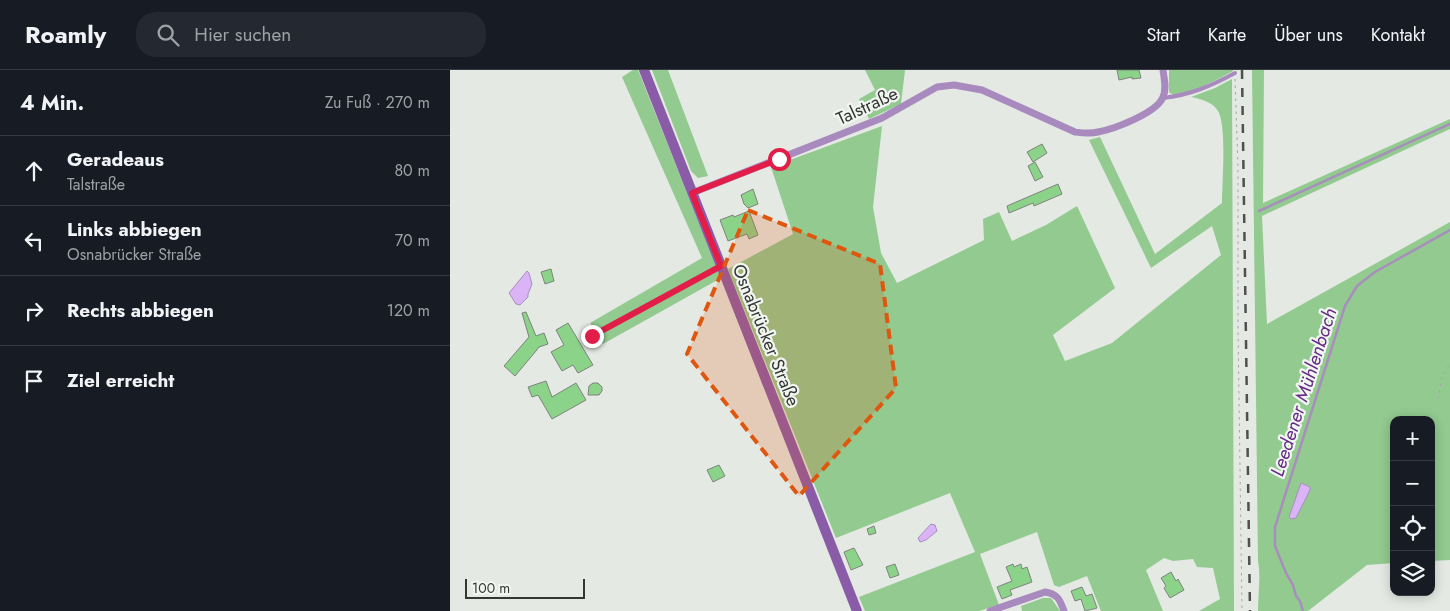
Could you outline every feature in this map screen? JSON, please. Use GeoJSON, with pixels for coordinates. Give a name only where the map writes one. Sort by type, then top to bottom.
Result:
{"type":"FeatureCollection","features":[{"type":"Feature","properties":{"kind":"main road","name":"Osnabrücker Straße"},"geometry":{"type":"LineString","coordinates":[[644,70],[858,611]]}},
{"type":"Feature","properties":{"kind":"street"},"geometry":{"type":"LineString","coordinates":[[1163,70],[1165,85],[1163,98]]}},
{"type":"Feature","properties":{"kind":"street","name":"Talstraße"},"geometry":{"type":"LineString","coordinates":[[692,193],[882,118],[937,87],[954,85],[982,90],[1060,127],[1087,134],[1100,132],[1144,115],[1163,98]]}},
{"type":"Feature","properties":{"kind":"street"},"geometry":{"type":"LineString","coordinates":[[990,611],[1045,592],[1053,593],[1060,598],[1064,611]]}},
{"type":"Feature","properties":{"kind":"lane"},"geometry":{"type":"LineString","coordinates":[[1163,98],[1185,95],[1214,85],[1235,73]]}},
{"type":"Feature","properties":{"kind":"lane"},"geometry":{"type":"LineString","coordinates":[[592,336],[721,266]]}},
{"type":"Feature","properties":{"kind":"path"},"geometry":{"type":"LineString","coordinates":[[1235,73],[1238,166],[1242,611]]}},
{"type":"Feature","properties":{"kind":"path"},"geometry":{"type":"LineString","coordinates":[[1438,399],[1442,377],[1450,364]]}},
{"type":"Feature","properties":{"kind":"highlighted area"},"geometry":{"type":"Polygon","coordinates":[[[748,210],[880,264],[896,388],[799,496],[687,354],[748,210]]]}},
{"type":"Feature","properties":{"kind":"green space"},"geometry":{"type":"Polygon","coordinates":[[[633,70],[638,70],[721,278],[603,344],[590,323],[702,258],[622,77],[633,70]]]}},
{"type":"Feature","properties":{"kind":"green space"},"geometry":{"type":"Polygon","coordinates":[[[652,70],[668,70],[708,176],[698,178],[691,171],[652,70]]]}},
{"type":"Feature","properties":{"kind":"green space"},"geometry":{"type":"Polygon","coordinates":[[[865,70],[905,70],[901,104],[869,119],[859,99],[875,90],[865,70]]]}},
{"type":"Feature","properties":{"kind":"green space"},"geometry":{"type":"Polygon","coordinates":[[[1169,70],[1233,71],[1204,86],[1173,95],[1169,92],[1169,70]]]}},
{"type":"Feature","properties":{"kind":"green space"},"geometry":{"type":"Polygon","coordinates":[[[1252,70],[1264,70],[1263,203],[1450,119],[1450,129],[1262,216],[1267,324],[1450,222],[1450,560],[1435,561],[1435,416],[1390,416],[1390,563],[1367,565],[1308,611],[1258,611],[1252,70]]]}},
{"type":"Feature","properties":{"kind":"green space"},"geometry":{"type":"Polygon","coordinates":[[[1232,79],[1234,611],[1199,611],[1220,599],[1213,568],[1197,567],[1193,559],[1173,561],[1164,558],[1146,570],[1163,611],[1101,611],[1087,576],[1059,587],[1054,585],[1037,532],[980,554],[999,605],[979,611],[865,611],[859,597],[975,552],[950,493],[836,538],[728,269],[793,234],[771,167],[882,126],[873,207],[881,253],[897,283],[984,240],[983,219],[999,212],[1012,241],[1046,225],[1077,206],[1115,288],[1053,335],[1065,361],[1112,343],[1221,255],[1212,226],[1151,268],[1089,140],[1100,137],[1155,254],[1222,203],[1223,141],[1221,118],[1213,105],[1191,97],[1232,79]]]}},
{"type":"Feature","properties":{"kind":"green space"},"geometry":{"type":"Polygon","coordinates":[[[1043,598],[1051,598],[1060,611],[1022,611],[1021,606],[1043,598]]]}},
{"type":"Feature","properties":{"kind":"shaded area"},"geometry":{"type":"Polygon","coordinates":[[[527,271],[532,284],[528,297],[520,305],[516,304],[509,293],[527,271]]]}},
{"type":"Feature","properties":{"kind":"shaded area"},"geometry":{"type":"Polygon","coordinates":[[[1301,483],[1310,487],[1310,490],[1296,518],[1291,519],[1289,517],[1301,483]]]}},
{"type":"Feature","properties":{"kind":"shaded area"},"geometry":{"type":"Polygon","coordinates":[[[931,524],[935,525],[937,531],[926,540],[920,542],[918,538],[931,524]]]}},
{"type":"Feature","properties":{"kind":"building"},"geometry":{"type":"Polygon","coordinates":[[[1117,70],[1139,70],[1141,78],[1132,79],[1132,77],[1119,80],[1117,70]]]}},
{"type":"Feature","properties":{"kind":"building"},"geometry":{"type":"Polygon","coordinates":[[[1042,144],[1047,153],[1033,162],[1027,152],[1042,144]]]}},
{"type":"Feature","properties":{"kind":"building"},"geometry":{"type":"Polygon","coordinates":[[[1035,162],[1043,177],[1035,181],[1028,166],[1035,162]]]}},
{"type":"Feature","properties":{"kind":"building"},"geometry":{"type":"Polygon","coordinates":[[[1058,184],[1062,194],[1034,206],[1033,203],[1009,213],[1007,206],[1058,184]]]}},
{"type":"Feature","properties":{"kind":"building"},"geometry":{"type":"Polygon","coordinates":[[[753,189],[758,204],[748,208],[744,204],[741,195],[753,189]]]}},
{"type":"Feature","properties":{"kind":"building"},"geometry":{"type":"Polygon","coordinates":[[[749,211],[758,235],[749,239],[747,234],[728,241],[720,220],[749,211]]]}},
{"type":"Feature","properties":{"kind":"building"},"geometry":{"type":"Polygon","coordinates":[[[551,269],[554,281],[545,284],[541,272],[551,269]]]}},
{"type":"Feature","properties":{"kind":"building"},"geometry":{"type":"Polygon","coordinates":[[[526,312],[536,336],[544,333],[548,344],[539,347],[515,376],[504,366],[529,337],[522,313],[526,312]]]}},
{"type":"Feature","properties":{"kind":"building"},"geometry":{"type":"Polygon","coordinates":[[[568,323],[593,365],[578,373],[573,365],[562,371],[551,352],[564,345],[556,330],[568,323]]]}},
{"type":"Feature","properties":{"kind":"building"},"geometry":{"type":"Polygon","coordinates":[[[546,381],[552,397],[576,383],[586,400],[552,419],[538,395],[532,397],[528,387],[546,381]]]}},
{"type":"Feature","properties":{"kind":"building"},"geometry":{"type":"Polygon","coordinates":[[[593,383],[598,383],[602,387],[599,395],[588,395],[589,386],[593,383]]]}},
{"type":"Feature","properties":{"kind":"building"},"geometry":{"type":"Polygon","coordinates":[[[719,465],[725,476],[713,482],[707,470],[719,465]]]}},
{"type":"Feature","properties":{"kind":"building"},"geometry":{"type":"Polygon","coordinates":[[[874,526],[876,533],[869,535],[867,529],[874,526]]]}},
{"type":"Feature","properties":{"kind":"building"},"geometry":{"type":"Polygon","coordinates":[[[854,548],[863,565],[851,570],[844,552],[854,548]]]}},
{"type":"Feature","properties":{"kind":"building"},"geometry":{"type":"Polygon","coordinates":[[[895,564],[899,575],[890,578],[886,567],[895,564]]]}},
{"type":"Feature","properties":{"kind":"building"},"geometry":{"type":"Polygon","coordinates":[[[1013,564],[1014,567],[1021,564],[1022,569],[1027,567],[1032,582],[1010,590],[1012,595],[1002,599],[997,587],[1012,581],[1006,567],[1013,564]]]}},
{"type":"Feature","properties":{"kind":"building"},"geometry":{"type":"Polygon","coordinates":[[[1171,572],[1176,581],[1178,579],[1184,590],[1170,598],[1161,578],[1171,572]]]}},
{"type":"Feature","properties":{"kind":"building"},"geometry":{"type":"Polygon","coordinates":[[[1082,587],[1086,596],[1092,594],[1097,608],[1085,611],[1081,599],[1075,601],[1071,591],[1082,587]]]}},
{"type":"Feature","properties":{"kind":"waterway"},"geometry":{"type":"LineString","coordinates":[[1259,211],[1450,124]]}},
{"type":"Feature","properties":{"kind":"waterway","name":"Leedener Mühlenbach"},"geometry":{"type":"LineString","coordinates":[[1303,611],[1275,546],[1275,527],[1345,306],[1357,286],[1375,272],[1450,230]]}},
{"type":"Feature","properties":{"kind":"railway"},"geometry":{"type":"LineString","coordinates":[[1242,70],[1250,611]]}},
{"type":"Feature","properties":{"kind":"route"},"geometry":{"type":"LineString","coordinates":[[592,336],[721,266],[692,193],[779,159]]}}]}
